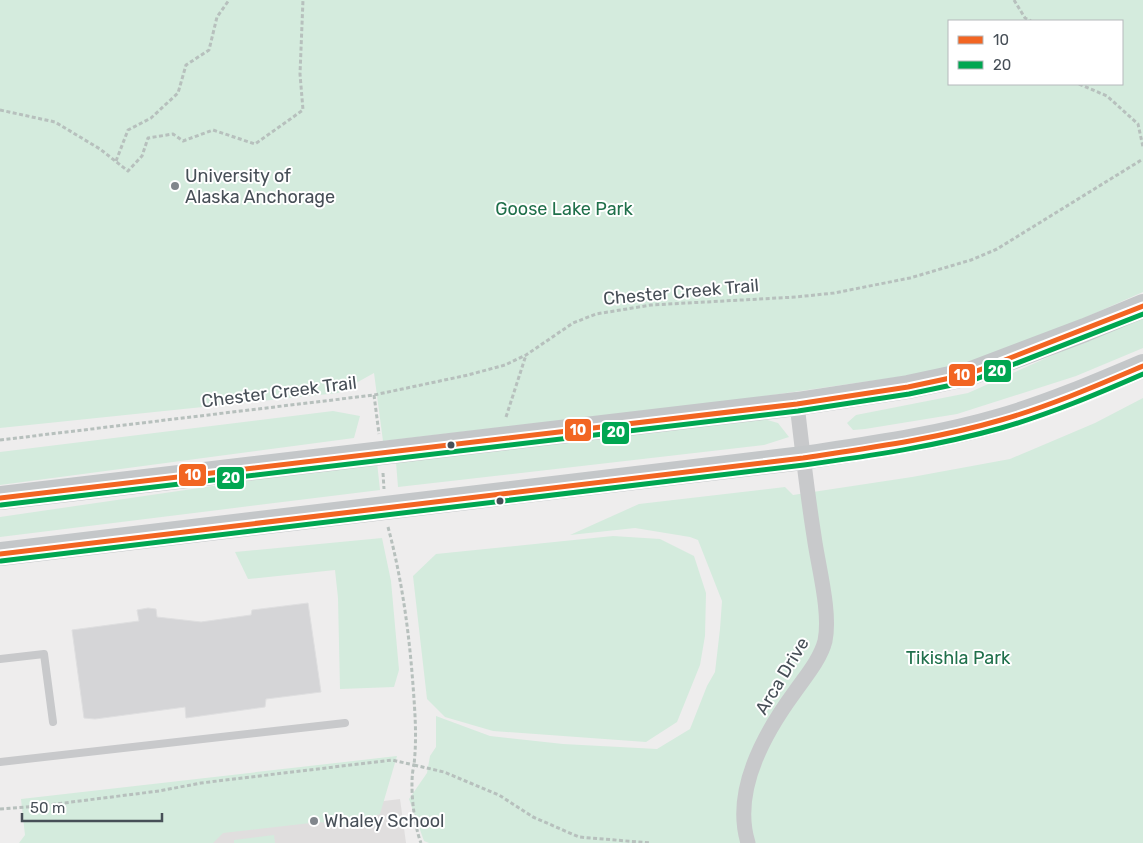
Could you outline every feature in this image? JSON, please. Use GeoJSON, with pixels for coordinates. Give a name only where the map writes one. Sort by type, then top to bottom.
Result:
{"type":"FeatureCollection","features":[{"type":"Feature","properties":{"kind":"main road"},"geometry":{"type":"LineString","coordinates":[[2,499],[797,404],[908,387],[969,374],[1143,306]]}},
{"type":"Feature","properties":{"kind":"main road"},"geometry":{"type":"LineString","coordinates":[[0,554],[803,458],[914,442],[1001,420],[1081,392],[1143,366]]}},
{"type":"Feature","properties":{"kind":"street","name":"Arca Drive"},"geometry":{"type":"LineString","coordinates":[[748,843],[745,832],[744,796],[753,764],[792,695],[815,663],[824,641],[826,615],[797,404]]}},
{"type":"Feature","properties":{"kind":"lane"},"geometry":{"type":"LineString","coordinates":[[0,659],[44,654],[53,722]]}},
{"type":"Feature","properties":{"kind":"lane"},"geometry":{"type":"LineString","coordinates":[[0,762],[345,723]]}},
{"type":"Feature","properties":{"kind":"path"},"geometry":{"type":"LineString","coordinates":[[116,161],[128,130],[152,118],[178,93],[186,65],[209,50],[217,18],[229,0]]}},
{"type":"Feature","properties":{"kind":"path"},"geometry":{"type":"LineString","coordinates":[[0,110],[56,122],[100,149],[128,171],[142,156],[148,138],[173,134],[183,142],[213,130],[255,144],[303,110],[300,74],[303,0]]}},
{"type":"Feature","properties":{"kind":"path"},"geometry":{"type":"LineString","coordinates":[[1014,0],[1025,18],[1029,20]]}},
{"type":"Feature","properties":{"kind":"path"},"geometry":{"type":"LineString","coordinates":[[1081,85],[1107,96],[1138,124],[1143,147]]}},
{"type":"Feature","properties":{"kind":"path","name":"Chester Creek Trail"},"geometry":{"type":"LineString","coordinates":[[0,440],[374,394],[468,375],[505,365],[526,355],[573,323],[596,314],[651,305],[796,297],[910,278],[971,260],[997,249],[1143,159]]}},
{"type":"Feature","properties":{"kind":"path"},"geometry":{"type":"LineString","coordinates":[[497,418],[507,417],[526,355]]}},
{"type":"Feature","properties":{"kind":"path"},"geometry":{"type":"LineString","coordinates":[[374,394],[379,431]]}},
{"type":"Feature","properties":{"kind":"path"},"geometry":{"type":"LineString","coordinates":[[394,552],[404,599],[409,641],[417,741],[412,773],[413,804],[421,843]]}},
{"type":"Feature","properties":{"kind":"path"},"geometry":{"type":"LineString","coordinates":[[0,808],[40,806],[159,791],[201,783],[392,760],[444,772],[499,795],[533,817],[579,837],[652,843]]}},
{"type":"Feature","properties":{"kind":"shaded area","name":"Whaley School"},"geometry":{"type":"Polygon","coordinates":[[[400,799],[406,843],[49,843],[400,799]]]}},
{"type":"Feature","properties":{"kind":"green space","name":"Goose Lake Park"},"geometry":{"type":"Polygon","coordinates":[[[0,0],[1143,0],[1143,292],[1057,330],[972,361],[919,374],[730,401],[383,441],[374,373],[338,393],[0,428],[0,0]]]}},
{"type":"Feature","properties":{"kind":"green space"},"geometry":{"type":"Polygon","coordinates":[[[1143,315],[1143,348],[1076,376],[957,414],[853,430],[847,423],[856,415],[968,393],[1143,315]]]}},
{"type":"Feature","properties":{"kind":"green space","name":"Tikishla Park"},"geometry":{"type":"Polygon","coordinates":[[[1143,398],[1143,843],[429,843],[424,841],[409,799],[427,773],[430,756],[436,747],[436,716],[490,736],[563,744],[657,749],[690,729],[707,686],[715,672],[722,601],[698,540],[635,528],[570,535],[639,504],[785,487],[793,495],[912,477],[1010,459],[1095,423],[1143,398]]]}},
{"type":"Feature","properties":{"kind":"green space"},"geometry":{"type":"Polygon","coordinates":[[[333,411],[360,416],[354,438],[0,485],[0,452],[333,411]]]}},
{"type":"Feature","properties":{"kind":"green space"},"geometry":{"type":"Polygon","coordinates":[[[757,417],[778,423],[789,437],[764,445],[398,487],[396,462],[757,417]]]}},
{"type":"Feature","properties":{"kind":"green space"},"geometry":{"type":"Polygon","coordinates":[[[377,462],[380,490],[0,537],[0,517],[377,462]]]}},
{"type":"Feature","properties":{"kind":"green space"},"geometry":{"type":"Polygon","coordinates":[[[613,536],[660,539],[694,556],[706,593],[705,636],[700,665],[677,722],[646,742],[493,731],[445,717],[427,699],[413,576],[436,554],[613,536]]]}},
{"type":"Feature","properties":{"kind":"green space"},"geometry":{"type":"Polygon","coordinates":[[[382,538],[391,581],[399,670],[394,687],[340,689],[338,598],[335,570],[248,579],[235,552],[382,538]]]}},
{"type":"Feature","properties":{"kind":"green space"},"geometry":{"type":"Polygon","coordinates":[[[397,756],[380,814],[349,825],[319,822],[223,833],[213,843],[19,843],[25,835],[21,799],[397,756]]]}},
{"type":"Feature","properties":{"kind":"green space"},"geometry":{"type":"Polygon","coordinates":[[[274,835],[275,843],[234,843],[234,840],[274,835]]]}},
{"type":"Feature","properties":{"kind":"building"},"geometry":{"type":"Polygon","coordinates":[[[308,603],[321,692],[266,699],[265,707],[186,718],[185,707],[95,719],[84,718],[72,630],[139,621],[137,610],[148,608],[156,609],[157,617],[201,622],[251,615],[252,610],[308,603]]]}},
{"type":"Feature","properties":{"kind":"transit line","name":"10"},"geometry":{"type":"LineString","coordinates":[[0,498],[797,404],[908,387],[969,374],[1143,306]]}},
{"type":"Feature","properties":{"kind":"transit line","name":"20"},"geometry":{"type":"LineString","coordinates":[[1,505],[798,411],[909,394],[971,381],[1143,314]]}},
{"type":"Feature","properties":{"kind":"transit line","name":"10"},"geometry":{"type":"LineString","coordinates":[[0,554],[803,458],[878,447],[977,427],[1073,395],[1143,366]]}},
{"type":"Feature","properties":{"kind":"transit line","name":"20"},"geometry":{"type":"LineString","coordinates":[[1,561],[804,465],[878,454],[952,440],[1019,422],[1073,403],[1143,374]]}},
{"type":"Feature","properties":{"kind":"place","name":"University of Alaska Anchorage"},"geometry":{"type":"Point","coordinates":[175,186]}},
{"type":"Feature","properties":{"kind":"place","name":"Whaley School"},"geometry":{"type":"Point","coordinates":[314,821]}}]}
